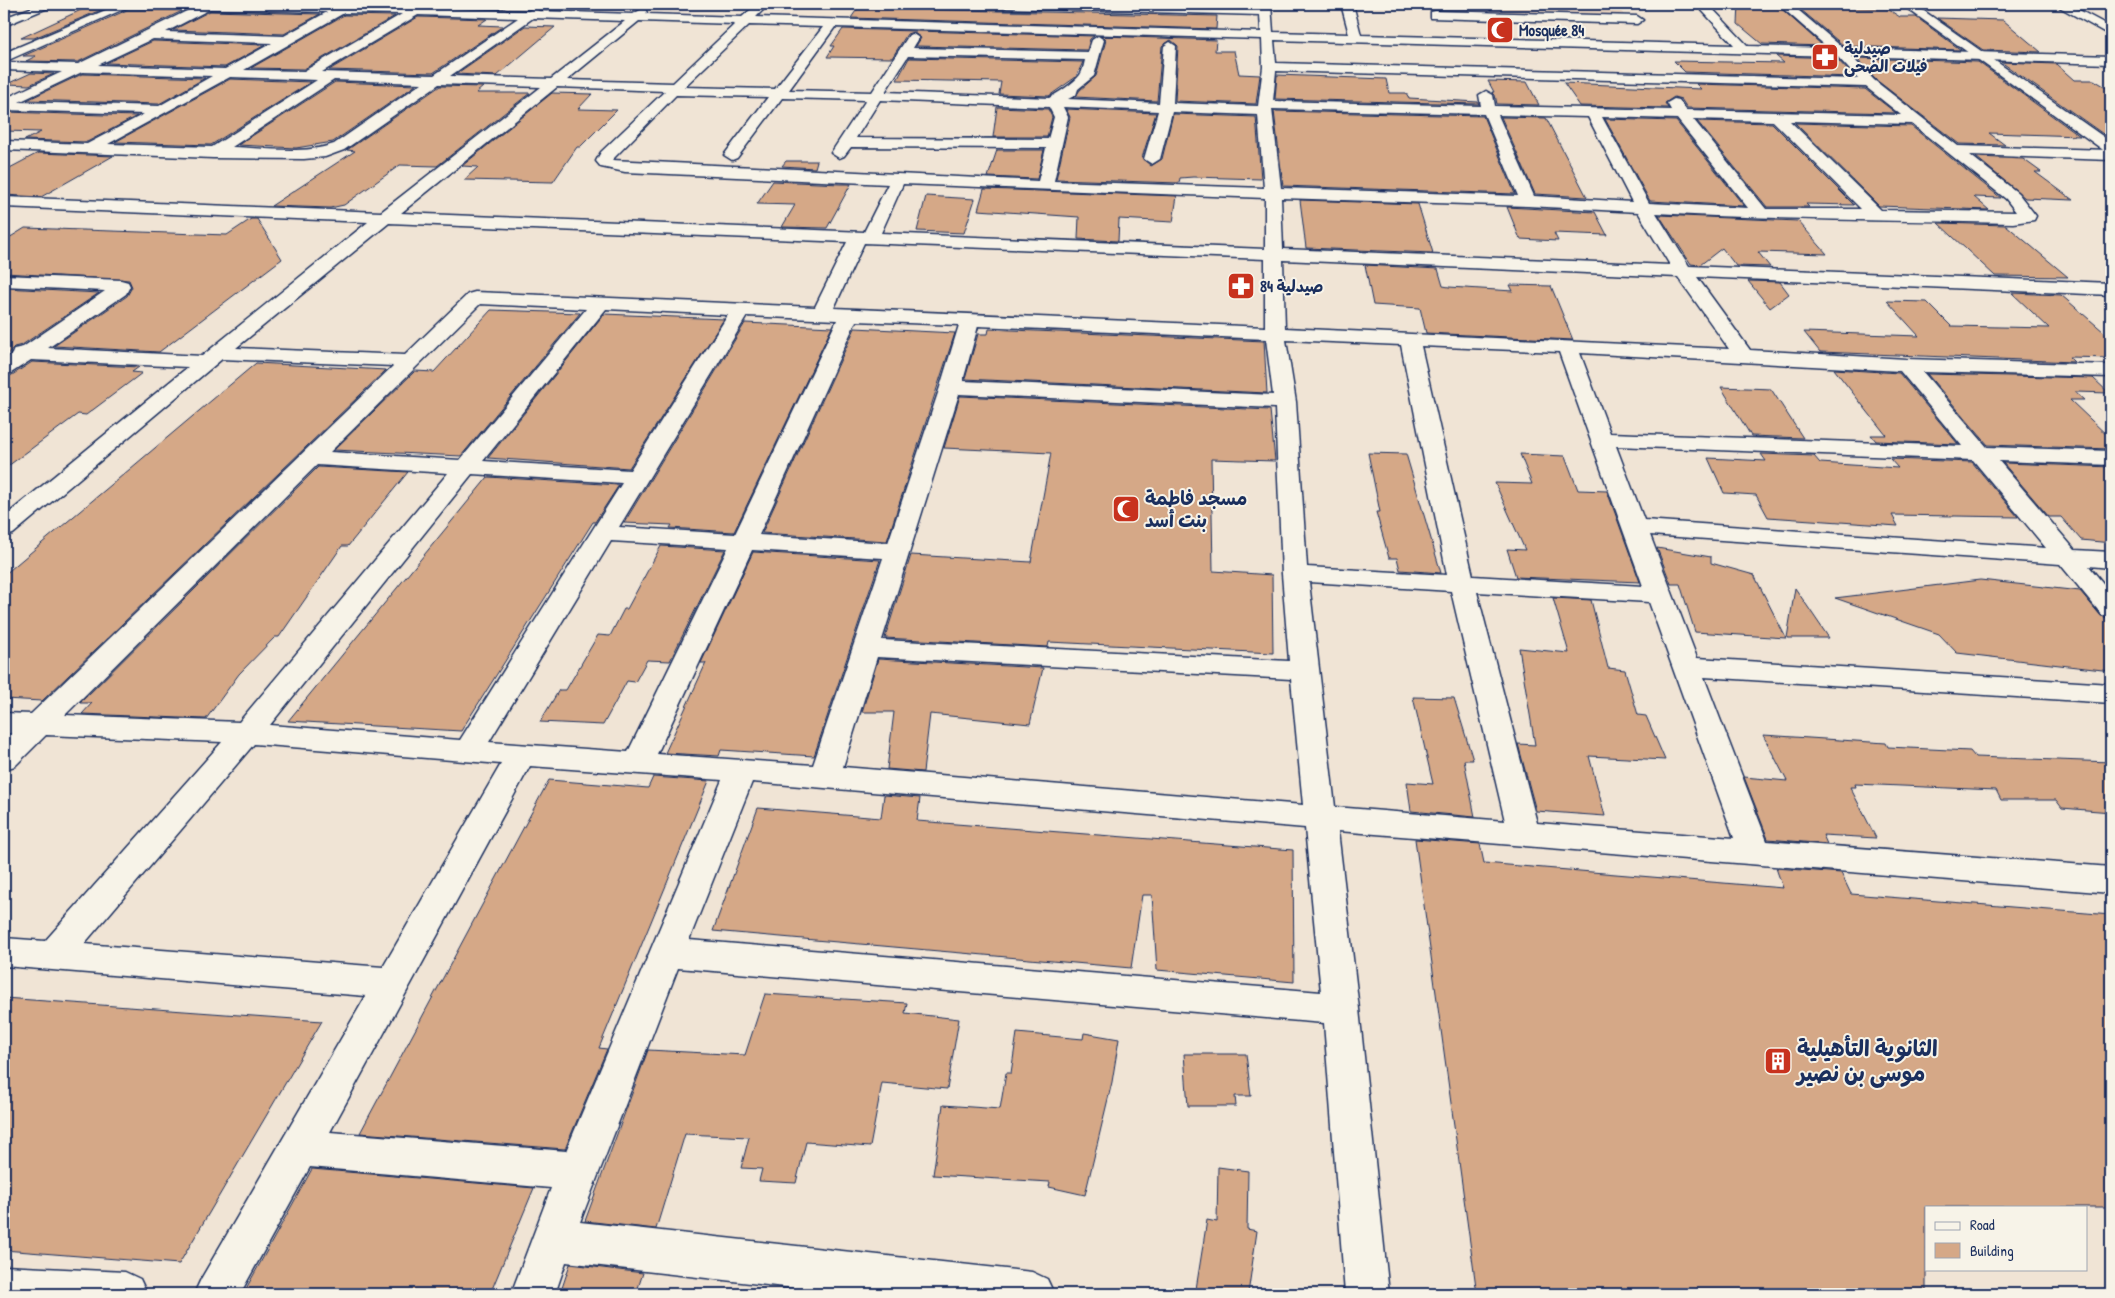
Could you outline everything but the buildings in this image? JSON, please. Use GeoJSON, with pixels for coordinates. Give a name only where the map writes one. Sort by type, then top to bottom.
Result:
{"type":"FeatureCollection","features":[{"type":"Feature","properties":{"kind":"street"},"geometry":{"type":"LineString","coordinates":[[4,22],[51,4]]}},
{"type":"Feature","properties":{"kind":"street"},"geometry":{"type":"LineString","coordinates":[[4,58],[129,4]]}},
{"type":"Feature","properties":{"kind":"street"},"geometry":{"type":"LineString","coordinates":[[160,4],[211,4],[340,10],[414,9],[636,18],[1100,31],[1266,17]]}},
{"type":"Feature","properties":{"kind":"street"},"geometry":{"type":"LineString","coordinates":[[4,105],[151,35],[211,4]]}},
{"type":"Feature","properties":{"kind":"street"},"geometry":{"type":"LineString","coordinates":[[4,146],[87,150],[304,154],[332,150],[546,4]]}},
{"type":"Feature","properties":{"kind":"street"},"geometry":{"type":"LineString","coordinates":[[4,530],[384,218],[653,4]]}},
{"type":"Feature","properties":{"kind":"street"},"geometry":{"type":"LineString","coordinates":[[763,4],[606,155],[604,161],[608,164],[625,167],[1045,186],[1528,201],[1760,214],[1877,214],[2013,218],[2028,216],[2012,196],[1955,150],[1913,120],[1869,83],[1841,53],[1784,4]]}},
{"type":"Feature","properties":{"kind":"street"},"geometry":{"type":"LineString","coordinates":[[969,4],[1266,17],[1356,39],[1467,42],[1646,35]]}},
{"type":"Feature","properties":{"kind":"street"},"geometry":{"type":"LineString","coordinates":[[1347,4],[1356,39]]}},
{"type":"Feature","properties":{"kind":"street"},"geometry":{"type":"LineString","coordinates":[[1702,4],[1745,50]]}},
{"type":"Feature","properties":{"kind":"street"},"geometry":{"type":"LineString","coordinates":[[1907,4],[2111,149]]}},
{"type":"Feature","properties":{"kind":"street"},"geometry":{"type":"LineString","coordinates":[[2060,4],[2111,32]]}},
{"type":"Feature","properties":{"kind":"street"},"geometry":{"type":"LineString","coordinates":[[1625,8],[1646,35],[1661,79],[1681,114],[1760,214]]}},
{"type":"Feature","properties":{"kind":"street"},"geometry":{"type":"LineString","coordinates":[[306,76],[414,9]]}},
{"type":"Feature","properties":{"kind":"street"},"geometry":{"type":"LineString","coordinates":[[1432,9],[1451,41]]}},
{"type":"Feature","properties":{"kind":"street"},"geometry":{"type":"LineString","coordinates":[[1432,9],[1646,35],[1745,50],[2111,60]]}},
{"type":"Feature","properties":{"kind":"street"},"geometry":{"type":"LineString","coordinates":[[87,150],[340,10]]}},
{"type":"Feature","properties":{"kind":"street"},"geometry":{"type":"LineString","coordinates":[[1266,17],[1270,67],[1265,108],[1273,193],[1274,333],[1285,402],[1295,574],[1341,1009],[1367,1294]]}},
{"type":"Feature","properties":{"kind":"street"},"geometry":{"type":"LineString","coordinates":[[732,155],[832,23]]}},
{"type":"Feature","properties":{"kind":"street"},"geometry":{"type":"LineString","coordinates":[[823,176],[878,96],[920,26]]}},
{"type":"Feature","properties":{"kind":"street"},"geometry":{"type":"LineString","coordinates":[[1053,102],[1071,92],[1074,85],[1084,80],[1100,31]]}},
{"type":"Feature","properties":{"kind":"street"},"geometry":{"type":"LineString","coordinates":[[151,35],[288,40]]}},
{"type":"Feature","properties":{"kind":"street"},"geometry":{"type":"LineString","coordinates":[[1467,42],[1480,72],[1489,110],[1528,201]]}},
{"type":"Feature","properties":{"kind":"street"},"geometry":{"type":"LineString","coordinates":[[1152,160],[1166,107],[1170,46]]}},
{"type":"Feature","properties":{"kind":"street"},"geometry":{"type":"LineString","coordinates":[[905,52],[1093,56]]}},
{"type":"Feature","properties":{"kind":"street"},"geometry":{"type":"LineString","coordinates":[[4,66],[332,76],[1166,107],[1489,110],[1913,120]]}},
{"type":"Feature","properties":{"kind":"street"},"geometry":{"type":"LineString","coordinates":[[1270,67],[1661,79],[1869,83]]}},
{"type":"Feature","properties":{"kind":"street"},"geometry":{"type":"LineString","coordinates":[[213,152],[332,76]]}},
{"type":"Feature","properties":{"kind":"street"},"geometry":{"type":"LineString","coordinates":[[1045,186],[1062,117],[1053,102]]}},
{"type":"Feature","properties":{"kind":"street"},"geometry":{"type":"LineString","coordinates":[[4,105],[162,110]]}},
{"type":"Feature","properties":{"kind":"street"},"geometry":{"type":"LineString","coordinates":[[1593,113],[1644,208],[1683,271],[1743,356]]}},
{"type":"Feature","properties":{"kind":"street"},"geometry":{"type":"LineString","coordinates":[[1776,116],[1877,214]]}},
{"type":"Feature","properties":{"kind":"street"},"geometry":{"type":"LineString","coordinates":[[848,142],[1056,144]]}},
{"type":"Feature","properties":{"kind":"street"},"geometry":{"type":"LineString","coordinates":[[1955,150],[2111,155]]}},
{"type":"Feature","properties":{"kind":"street"},"geometry":{"type":"LineString","coordinates":[[822,313],[898,179]]}},
{"type":"Feature","properties":{"kind":"street"},"geometry":{"type":"LineString","coordinates":[[4,202],[2111,289]]}},
{"type":"Feature","properties":{"kind":"street"},"geometry":{"type":"LineString","coordinates":[[4,280],[121,286],[119,290],[4,369]]}},
{"type":"Feature","properties":{"kind":"street"},"geometry":{"type":"LineString","coordinates":[[4,758],[475,298],[1567,346],[1906,365],[2111,371]]}},
{"type":"Feature","properties":{"kind":"street"},"geometry":{"type":"LineString","coordinates":[[54,955],[247,733],[601,303]]}},
{"type":"Feature","properties":{"kind":"street"},"geometry":{"type":"LineString","coordinates":[[468,750],[741,310]]}},
{"type":"Feature","properties":{"kind":"street"},"geometry":{"type":"LineString","coordinates":[[637,764],[744,542],[849,314]]}},
{"type":"Feature","properties":{"kind":"street"},"geometry":{"type":"LineString","coordinates":[[824,778],[868,648],[951,387],[970,319]]}},
{"type":"Feature","properties":{"kind":"street"},"geometry":{"type":"LineString","coordinates":[[1410,339],[1462,584],[1524,834]]}},
{"type":"Feature","properties":{"kind":"street"},"geometry":{"type":"LineString","coordinates":[[1567,346],[1755,852]]}},
{"type":"Feature","properties":{"kind":"street"},"geometry":{"type":"LineString","coordinates":[[4,352],[411,361]]}},
{"type":"Feature","properties":{"kind":"street"},"geometry":{"type":"LineString","coordinates":[[1906,365],[2111,610]]}},
{"type":"Feature","properties":{"kind":"street"},"geometry":{"type":"LineString","coordinates":[[951,387],[1285,402]]}},
{"type":"Feature","properties":{"kind":"street"},"geometry":{"type":"LineString","coordinates":[[1600,439],[2111,458]]}},
{"type":"Feature","properties":{"kind":"street"},"geometry":{"type":"LineString","coordinates":[[311,458],[636,477]]}},
{"type":"Feature","properties":{"kind":"street"},"geometry":{"type":"LineString","coordinates":[[1634,527],[2111,560]]}},
{"type":"Feature","properties":{"kind":"street"},"geometry":{"type":"LineString","coordinates":[[602,533],[898,551]]}},
{"type":"Feature","properties":{"kind":"street"},"geometry":{"type":"LineString","coordinates":[[1295,574],[1659,595]]}},
{"type":"Feature","properties":{"kind":"street"},"geometry":{"type":"LineString","coordinates":[[868,648],[1304,671]]}},
{"type":"Feature","properties":{"kind":"street"},"geometry":{"type":"LineString","coordinates":[[1687,667],[2111,693]]}},
{"type":"Feature","properties":{"kind":"street"},"geometry":{"type":"LineString","coordinates":[[4,723],[247,733],[468,750],[521,756],[741,770],[1320,818],[2111,880]]}},
{"type":"Feature","properties":{"kind":"street"},"geometry":{"type":"LineString","coordinates":[[216,1294],[521,756]]}},
{"type":"Feature","properties":{"kind":"street"},"geometry":{"type":"LineString","coordinates":[[533,1294],[578,1171],[741,770]]}},
{"type":"Feature","properties":{"kind":"street"},"geometry":{"type":"LineString","coordinates":[[4,952],[391,983]]}},
{"type":"Feature","properties":{"kind":"street"},"geometry":{"type":"LineString","coordinates":[[666,953],[1341,1009]]}},
{"type":"Feature","properties":{"kind":"street"},"geometry":{"type":"LineString","coordinates":[[300,1148],[578,1171]]}},
{"type":"Feature","properties":{"kind":"street"},"geometry":{"type":"LineString","coordinates":[[554,1240],[1032,1294]]}},
{"type":"Feature","properties":{"kind":"street"},"geometry":{"type":"LineString","coordinates":[[4,1287],[125,1294]]}},
{"type":"Feature","properties":{"kind":"shaded area"},"geometry":{"type":"Polygon","coordinates":[[[1437,4],[1614,4],[1627,18],[1442,13],[1437,4]]]}},
{"type":"Feature","properties":{"kind":"place","name":"Mosquée 84"},"geometry":{"type":"Point","coordinates":[1500,30]}},
{"type":"Feature","properties":{"kind":"place","name":"صيدلية فيلات الضحى"},"geometry":{"type":"Point","coordinates":[1825,57]}},
{"type":"Feature","properties":{"kind":"place","name":"84 صيدلية"},"geometry":{"type":"Point","coordinates":[1241,286]}},
{"type":"Feature","properties":{"kind":"place","name":"مسجد فاطمة بنت أسد"},"geometry":{"type":"Point","coordinates":[1126,509]}},
{"type":"Feature","properties":{"kind":"place","name":"الثانوية التأهيلية موسى بن نصير"},"geometry":{"type":"Point","coordinates":[1778,1061]}}]}
